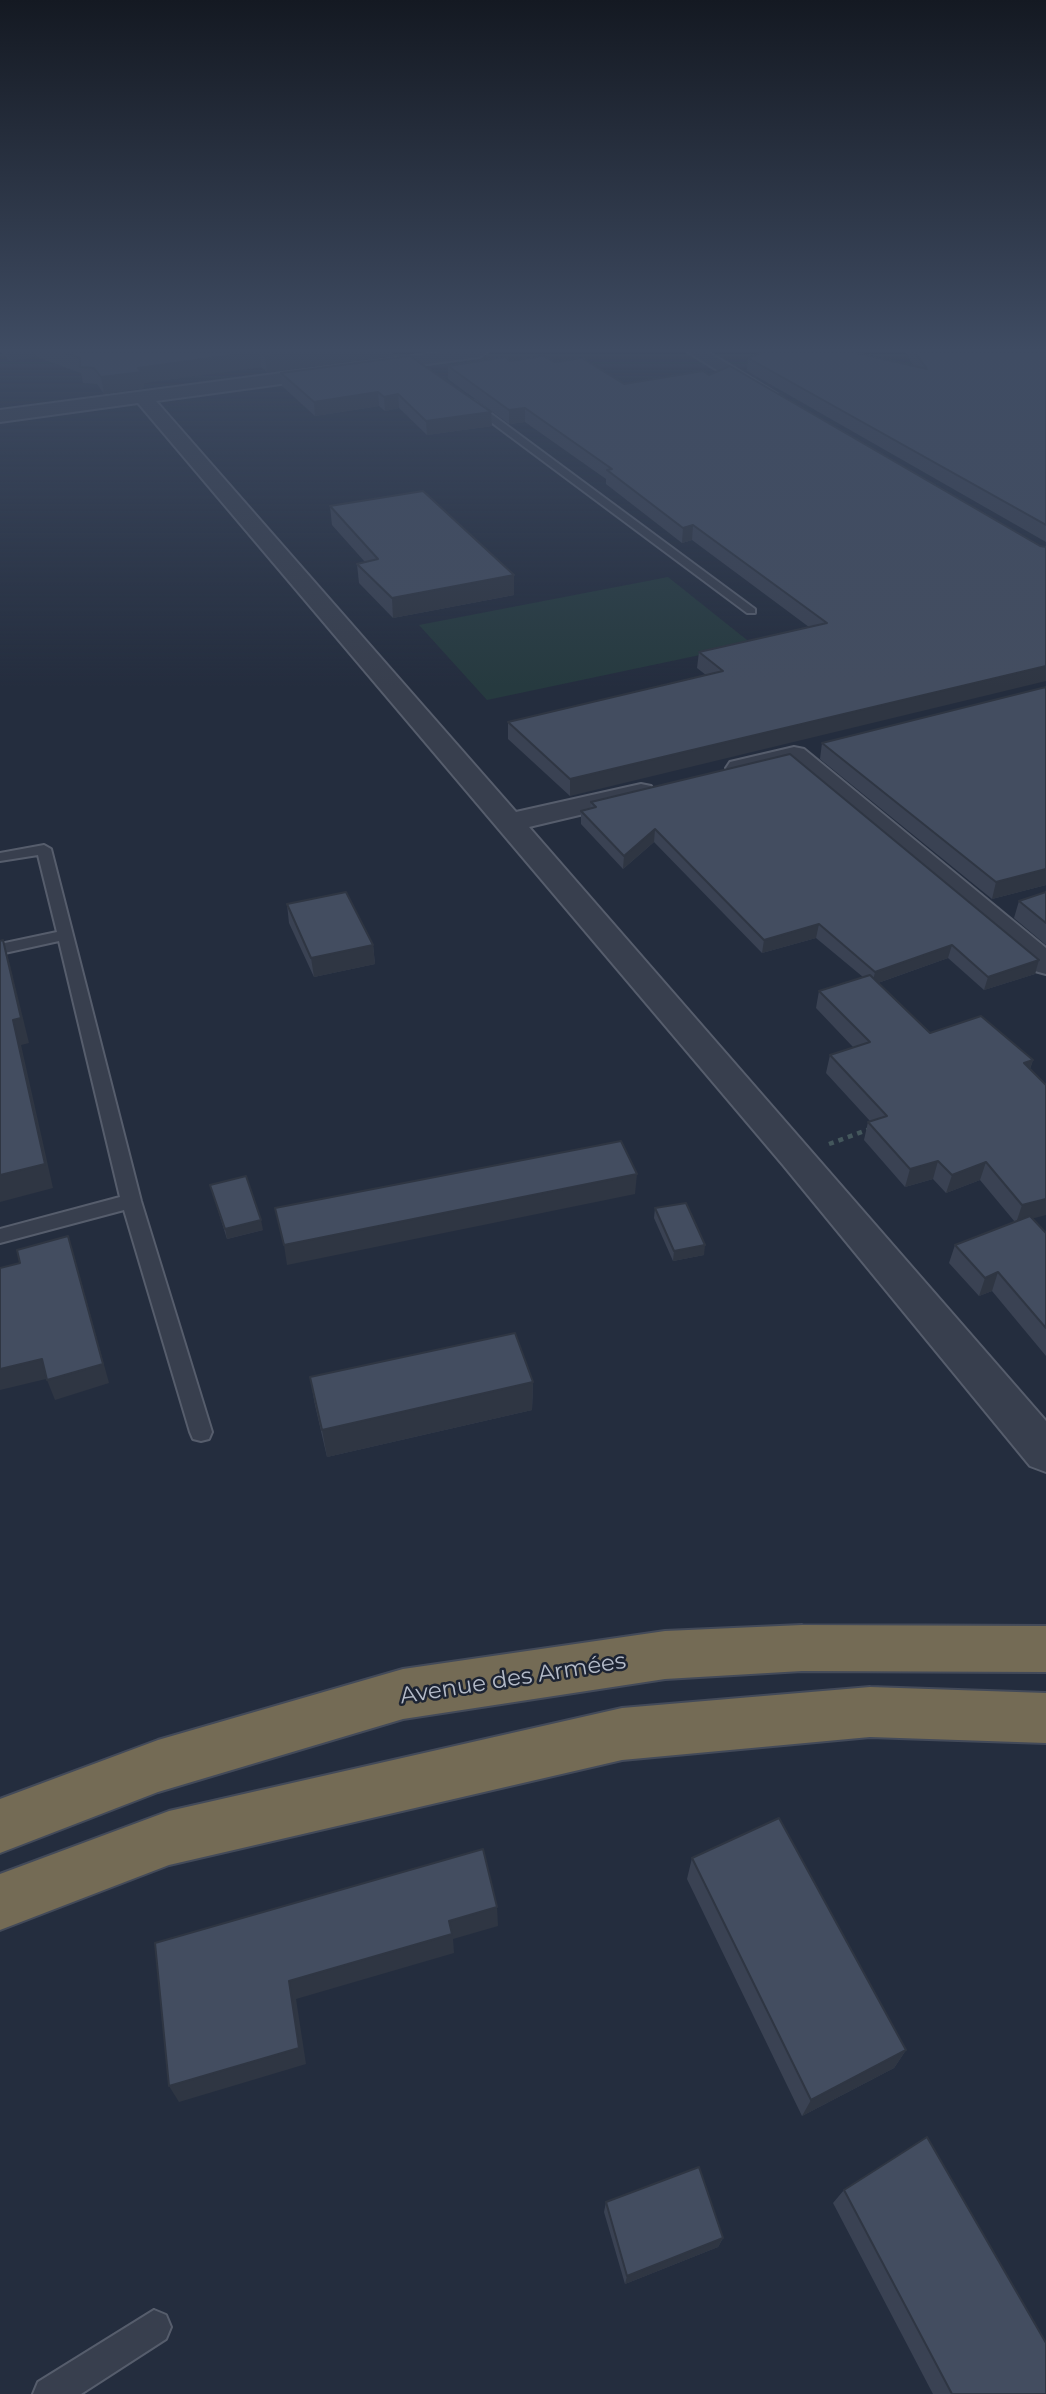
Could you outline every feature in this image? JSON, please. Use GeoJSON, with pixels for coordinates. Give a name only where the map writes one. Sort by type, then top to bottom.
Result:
{"type":"FeatureCollection","features":[{"type":"Feature","properties":{"kind":"highway","name":"Avenue des Armées"},"geometry":{"type":"LineString","coordinates":[[0,1826],[158,1766],[403,1694],[665,1656],[802,1648],[1046,1649]]}},
{"type":"Feature","properties":{"kind":"highway"},"geometry":{"type":"LineString","coordinates":[[0,1902],[169,1838],[622,1734],[870,1712],[1046,1718]]}},
{"type":"Feature","properties":{"kind":"street"},"geometry":{"type":"LineString","coordinates":[[200,464],[796,1156],[1046,1453]]}},
{"type":"Feature","properties":{"kind":"street"},"geometry":{"type":"LineString","coordinates":[[716,774],[808,752],[985,914],[1046,964]]}},
{"type":"Feature","properties":{"kind":"street"},"geometry":{"type":"LineString","coordinates":[[508,823],[664,786]]}},
{"type":"Feature","properties":{"kind":"street"},"geometry":{"type":"LineString","coordinates":[[985,914],[1022,903]]}},
{"type":"Feature","properties":{"kind":"lane"},"geometry":{"type":"LineString","coordinates":[[553,464],[751,611]]}},
{"type":"Feature","properties":{"kind":"lane"},"geometry":{"type":"LineString","coordinates":[[0,857],[44,849],[131,1201],[201,1432]]}},
{"type":"Feature","properties":{"kind":"lane"},"geometry":{"type":"LineString","coordinates":[[0,948],[66,936]]}},
{"type":"Feature","properties":{"kind":"lane"},"geometry":{"type":"LineString","coordinates":[[0,1236],[131,1201]]}},
{"type":"Feature","properties":{"kind":"lane"},"geometry":{"type":"LineString","coordinates":[[50,2394],[154,2327]]}},
{"type":"Feature","properties":{"kind":"path"},"geometry":{"type":"LineString","coordinates":[[796,1156],[883,1125]]}},
{"type":"Feature","properties":{"kind":"green space"},"geometry":{"type":"Polygon","coordinates":[[[668,577],[752,644],[487,700],[419,625],[668,577]]]}},
{"type":"Feature","properties":{"kind":"building"},"geometry":{"type":"Polygon","coordinates":[[[604,464],[898,464],[1046,547],[1046,666],[570,779],[508,722],[723,671],[699,652],[827,623],[693,525],[683,528],[607,470],[612,469],[604,464]]]}},
{"type":"Feature","properties":{"kind":"building"},"geometry":{"type":"Polygon","coordinates":[[[937,464],[1046,464],[1046,525],[937,464]]]}},
{"type":"Feature","properties":{"kind":"building"},"geometry":{"type":"Polygon","coordinates":[[[423,491],[514,575],[392,598],[357,564],[378,559],[330,506],[423,491]]]}},
{"type":"Feature","properties":{"kind":"building"},"geometry":{"type":"Polygon","coordinates":[[[1046,687],[1046,869],[996,882],[822,743],[1046,687]]]}},
{"type":"Feature","properties":{"kind":"building"},"geometry":{"type":"Polygon","coordinates":[[[790,754],[1039,960],[988,977],[952,945],[875,972],[819,924],[764,940],[655,829],[624,856],[581,811],[596,807],[591,802],[790,754]]]}},
{"type":"Feature","properties":{"kind":"building"},"geometry":{"type":"Polygon","coordinates":[[[346,892],[373,945],[311,958],[287,904],[346,892]]]}},
{"type":"Feature","properties":{"kind":"building"},"geometry":{"type":"Polygon","coordinates":[[[1046,892],[1046,923],[1019,901],[1046,892]]]}},
{"type":"Feature","properties":{"kind":"building"},"geometry":{"type":"Polygon","coordinates":[[[3,940],[21,1018],[13,1020],[45,1164],[0,1175],[0,941],[3,940]]]}},
{"type":"Feature","properties":{"kind":"building"},"geometry":{"type":"Polygon","coordinates":[[[870,975],[930,1033],[981,1016],[1033,1060],[1024,1063],[1046,1085],[1046,1199],[1022,1205],[986,1162],[952,1175],[938,1161],[910,1169],[868,1122],[887,1116],[830,1055],[870,1042],[819,991],[870,975]]]}},
{"type":"Feature","properties":{"kind":"building"},"geometry":{"type":"Polygon","coordinates":[[[621,1141],[637,1174],[284,1245],[275,1208],[621,1141]]]}},
{"type":"Feature","properties":{"kind":"building"},"geometry":{"type":"Polygon","coordinates":[[[246,1176],[261,1220],[225,1229],[210,1185],[246,1176]]]}},
{"type":"Feature","properties":{"kind":"building"},"geometry":{"type":"Polygon","coordinates":[[[686,1203],[705,1245],[674,1251],[655,1208],[686,1203]]]}},
{"type":"Feature","properties":{"kind":"building"},"geometry":{"type":"Polygon","coordinates":[[[1030,1216],[1046,1233],[1046,1328],[998,1272],[985,1278],[955,1245],[1030,1216]]]}},
{"type":"Feature","properties":{"kind":"building"},"geometry":{"type":"Polygon","coordinates":[[[68,1236],[103,1364],[47,1380],[42,1359],[0,1369],[0,1268],[20,1263],[17,1250],[68,1236]]]}},
{"type":"Feature","properties":{"kind":"building"},"geometry":{"type":"Polygon","coordinates":[[[515,1333],[533,1382],[322,1430],[310,1377],[515,1333]]]}},
{"type":"Feature","properties":{"kind":"building"},"geometry":{"type":"Polygon","coordinates":[[[779,1818],[906,2050],[811,2100],[692,1858],[779,1818]]]}},
{"type":"Feature","properties":{"kind":"building"},"geometry":{"type":"Polygon","coordinates":[[[483,1849],[497,1907],[449,1921],[452,1934],[289,1981],[299,2048],[169,2086],[155,1943],[483,1849]]]}},
{"type":"Feature","properties":{"kind":"building"},"geometry":{"type":"Polygon","coordinates":[[[927,2137],[1046,2343],[1046,2394],[952,2394],[844,2190],[927,2137]]]}},
{"type":"Feature","properties":{"kind":"building"},"geometry":{"type":"Polygon","coordinates":[[[699,2167],[723,2238],[627,2276],[606,2202],[699,2167]]]}}]}
